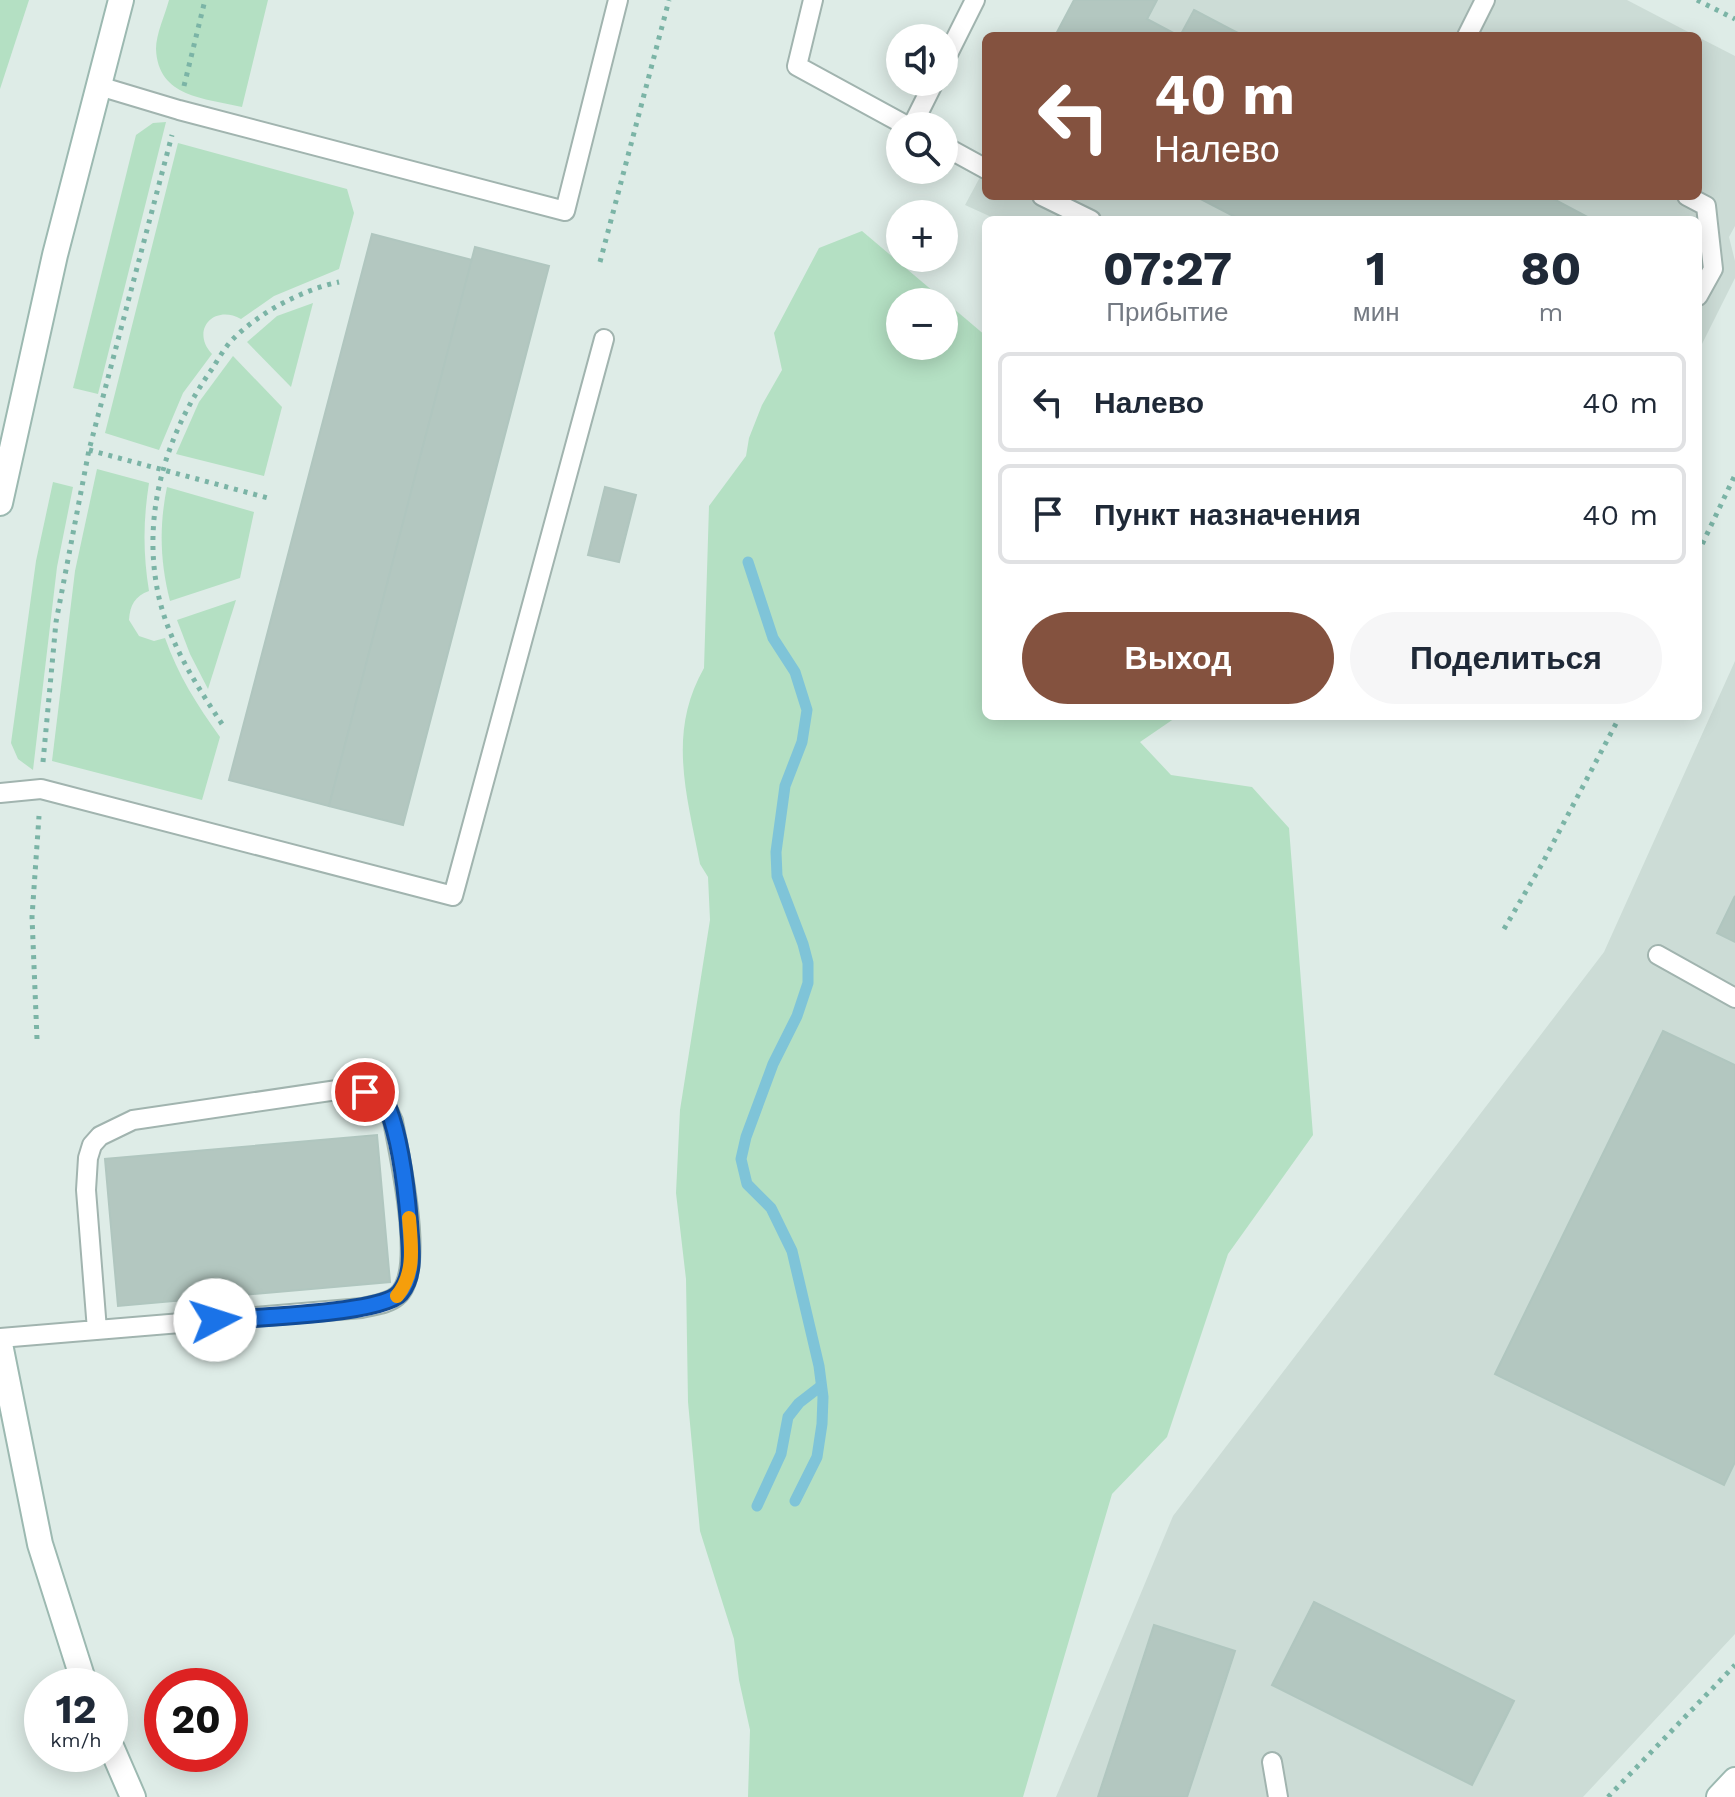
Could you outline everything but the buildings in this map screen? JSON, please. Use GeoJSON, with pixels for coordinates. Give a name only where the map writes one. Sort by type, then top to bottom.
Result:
{"type":"FeatureCollection","features":[{"type":"Feature","properties":{"kind":"main road"},"geometry":{"type":"LineString","coordinates":[[0,503],[55,255],[121,0]]}},
{"type":"Feature","properties":{"kind":"main road"},"geometry":{"type":"LineString","coordinates":[[0,1341],[40,1544],[79,1668]]}},
{"type":"Feature","properties":{"kind":"main road"},"geometry":{"type":"LineString","coordinates":[[122,1772],[133,1797]]}},
{"type":"Feature","properties":{"kind":"main road"},"geometry":{"type":"LineString","coordinates":[[1719,1797],[1735,1780]]}},
{"type":"Feature","properties":{"kind":"lane"},"geometry":{"type":"LineString","coordinates":[[99,86],[179,110],[565,211],[618,0]]}},
{"type":"Feature","properties":{"kind":"lane"},"geometry":{"type":"LineString","coordinates":[[813,0],[797,66],[886,114]]}},
{"type":"Feature","properties":{"kind":"lane"},"geometry":{"type":"LineString","coordinates":[[958,34],[975,0]]}},
{"type":"Feature","properties":{"kind":"lane"},"geometry":{"type":"LineString","coordinates":[[1468,32],[1479,2]]}},
{"type":"Feature","properties":{"kind":"lane"},"geometry":{"type":"LineString","coordinates":[[958,154],[982,167]]}},
{"type":"Feature","properties":{"kind":"lane"},"geometry":{"type":"LineString","coordinates":[[1050,200],[1083,216]]}},
{"type":"Feature","properties":{"kind":"lane"},"geometry":{"type":"LineString","coordinates":[[1695,200],[1706,206],[1713,269],[1702,289]]}},
{"type":"Feature","properties":{"kind":"lane"},"geometry":{"type":"LineString","coordinates":[[0,793],[41,789],[453,896],[604,339]]}},
{"type":"Feature","properties":{"kind":"lane"},"geometry":{"type":"LineString","coordinates":[[1658,955],[1735,998]]}},
{"type":"Feature","properties":{"kind":"lane"},"geometry":{"type":"LineString","coordinates":[[0,1341],[362,1308],[387,1302],[399,1295],[412,1260],[408,1211],[393,1121],[388,1108],[365,1092],[344,1089],[133,1120],[100,1136],[92,1145],[88,1158],[86,1190],[97,1330]]}},
{"type":"Feature","properties":{"kind":"lane"},"geometry":{"type":"LineString","coordinates":[[1272,1762],[1278,1797]]}},
{"type":"Feature","properties":{"kind":"path"},"geometry":{"type":"LineString","coordinates":[[37,1039],[32,917],[56,622],[89,450],[205,0]]}},
{"type":"Feature","properties":{"kind":"path"},"geometry":{"type":"LineString","coordinates":[[600,262],[669,0]]}},
{"type":"Feature","properties":{"kind":"path"},"geometry":{"type":"LineString","coordinates":[[1697,0],[1735,19]]}},
{"type":"Feature","properties":{"kind":"path"},"geometry":{"type":"LineString","coordinates":[[222,724],[190,676],[166,622],[156,581],[153,521],[162,469],[191,398],[232,340],[273,309],[339,282]]}},
{"type":"Feature","properties":{"kind":"path"},"geometry":{"type":"LineString","coordinates":[[89,450],[268,498]]}},
{"type":"Feature","properties":{"kind":"path"},"geometry":{"type":"LineString","coordinates":[[1702,545],[1735,475]]}},
{"type":"Feature","properties":{"kind":"path"},"geometry":{"type":"LineString","coordinates":[[1504,929],[1618,720]]}},
{"type":"Feature","properties":{"kind":"path"},"geometry":{"type":"LineString","coordinates":[[1608,1797],[1735,1665]]}},
{"type":"Feature","properties":{"kind":"shaded area"},"geometry":{"type":"Polygon","coordinates":[[[1074,0],[1627,0],[1688,32],[1057,32],[1074,0]]]}},
{"type":"Feature","properties":{"kind":"shaded area"},"geometry":{"type":"Polygon","coordinates":[[[1702,39],[1735,56],[1735,226],[1729,237],[1735,261],[1735,278],[1702,344],[1702,216],[989,216],[965,205],[982,173],[982,200],[1702,200],[1702,39]]]}},
{"type":"Feature","properties":{"kind":"shaded area"},"geometry":{"type":"Polygon","coordinates":[[[1735,661],[1735,1634],[1583,1797],[1056,1797],[1173,1516],[1604,952],[1735,661]]]}},
{"type":"Feature","properties":{"kind":"green space"},"geometry":{"type":"Polygon","coordinates":[[[0,0],[29,0],[0,89],[0,0]]]}},
{"type":"Feature","properties":{"kind":"green space"},"geometry":{"type":"Polygon","coordinates":[[[169,0],[268,0],[242,107],[186,93],[174,87],[165,77],[156,49],[169,0]]]}},
{"type":"Feature","properties":{"kind":"green space"},"geometry":{"type":"Polygon","coordinates":[[[166,122],[98,394],[73,388],[136,135],[153,123],[166,122]]]}},
{"type":"Feature","properties":{"kind":"green space"},"geometry":{"type":"Polygon","coordinates":[[[178,143],[347,189],[354,213],[339,269],[274,296],[241,319],[222,315],[208,322],[203,336],[212,354],[183,393],[159,450],[105,433],[178,143]]]}},
{"type":"Feature","properties":{"kind":"green space"},"geometry":{"type":"Polygon","coordinates":[[[862,231],[886,251],[886,272],[910,272],[929,288],[886,288],[886,360],[958,360],[958,312],[982,333],[982,720],[1172,720],[1140,742],[1171,775],[1252,787],[1289,828],[1313,1135],[1228,1254],[1167,1437],[1112,1494],[1023,1797],[748,1797],[750,1730],[734,1639],[700,1531],[688,1402],[686,1279],[676,1193],[680,1110],[710,920],[708,877],[700,864],[686,789],[683,740],[693,692],[704,668],[709,506],[746,456],[749,438],[762,405],[782,370],[774,333],[819,248],[862,231]]]}},
{"type":"Feature","properties":{"kind":"green space"},"geometry":{"type":"Polygon","coordinates":[[[313,303],[291,387],[247,342],[277,316],[313,303]]]}},
{"type":"Feature","properties":{"kind":"green space"},"geometry":{"type":"Polygon","coordinates":[[[233,356],[282,407],[264,476],[176,454],[199,402],[233,356]]]}},
{"type":"Feature","properties":{"kind":"green space"},"geometry":{"type":"Polygon","coordinates":[[[97,469],[149,483],[144,537],[149,591],[134,602],[129,620],[139,636],[154,641],[165,638],[189,689],[220,737],[202,800],[52,761],[75,571],[97,469]]]}},
{"type":"Feature","properties":{"kind":"green space"},"geometry":{"type":"Polygon","coordinates":[[[53,482],[73,487],[57,567],[33,770],[18,759],[11,743],[36,561],[53,482]]]}},
{"type":"Feature","properties":{"kind":"green space"},"geometry":{"type":"Polygon","coordinates":[[[167,487],[254,512],[240,578],[170,601],[162,544],[167,487]]]}},
{"type":"Feature","properties":{"kind":"green space"},"geometry":{"type":"Polygon","coordinates":[[[236,600],[208,689],[177,620],[236,600]]]}},
{"type":"Feature","properties":{"kind":"waterway"},"geometry":{"type":"LineString","coordinates":[[748,562],[773,638],[795,672],[807,710],[802,742],[785,786],[776,852],[777,876],[808,963],[808,983],[797,1016],[773,1064],[741,1159],[747,1184],[771,1208],[792,1251],[819,1366],[823,1397],[817,1457],[795,1501]]}},
{"type":"Feature","properties":{"kind":"waterway"},"geometry":{"type":"LineString","coordinates":[[757,1506],[781,1454],[788,1417],[799,1403],[821,1386]]}},
{"type":"Feature","properties":{"kind":"slow traffic"},"geometry":{"type":"LineString","coordinates":[[397,1296],[406,1283],[412,1260],[409,1218]]}},
{"type":"Feature","properties":{"kind":"route"},"geometry":{"type":"LineString","coordinates":[[215,1320],[362,1308],[387,1302],[399,1295],[412,1260],[408,1211],[393,1121],[388,1108],[365,1092]]}}]}
